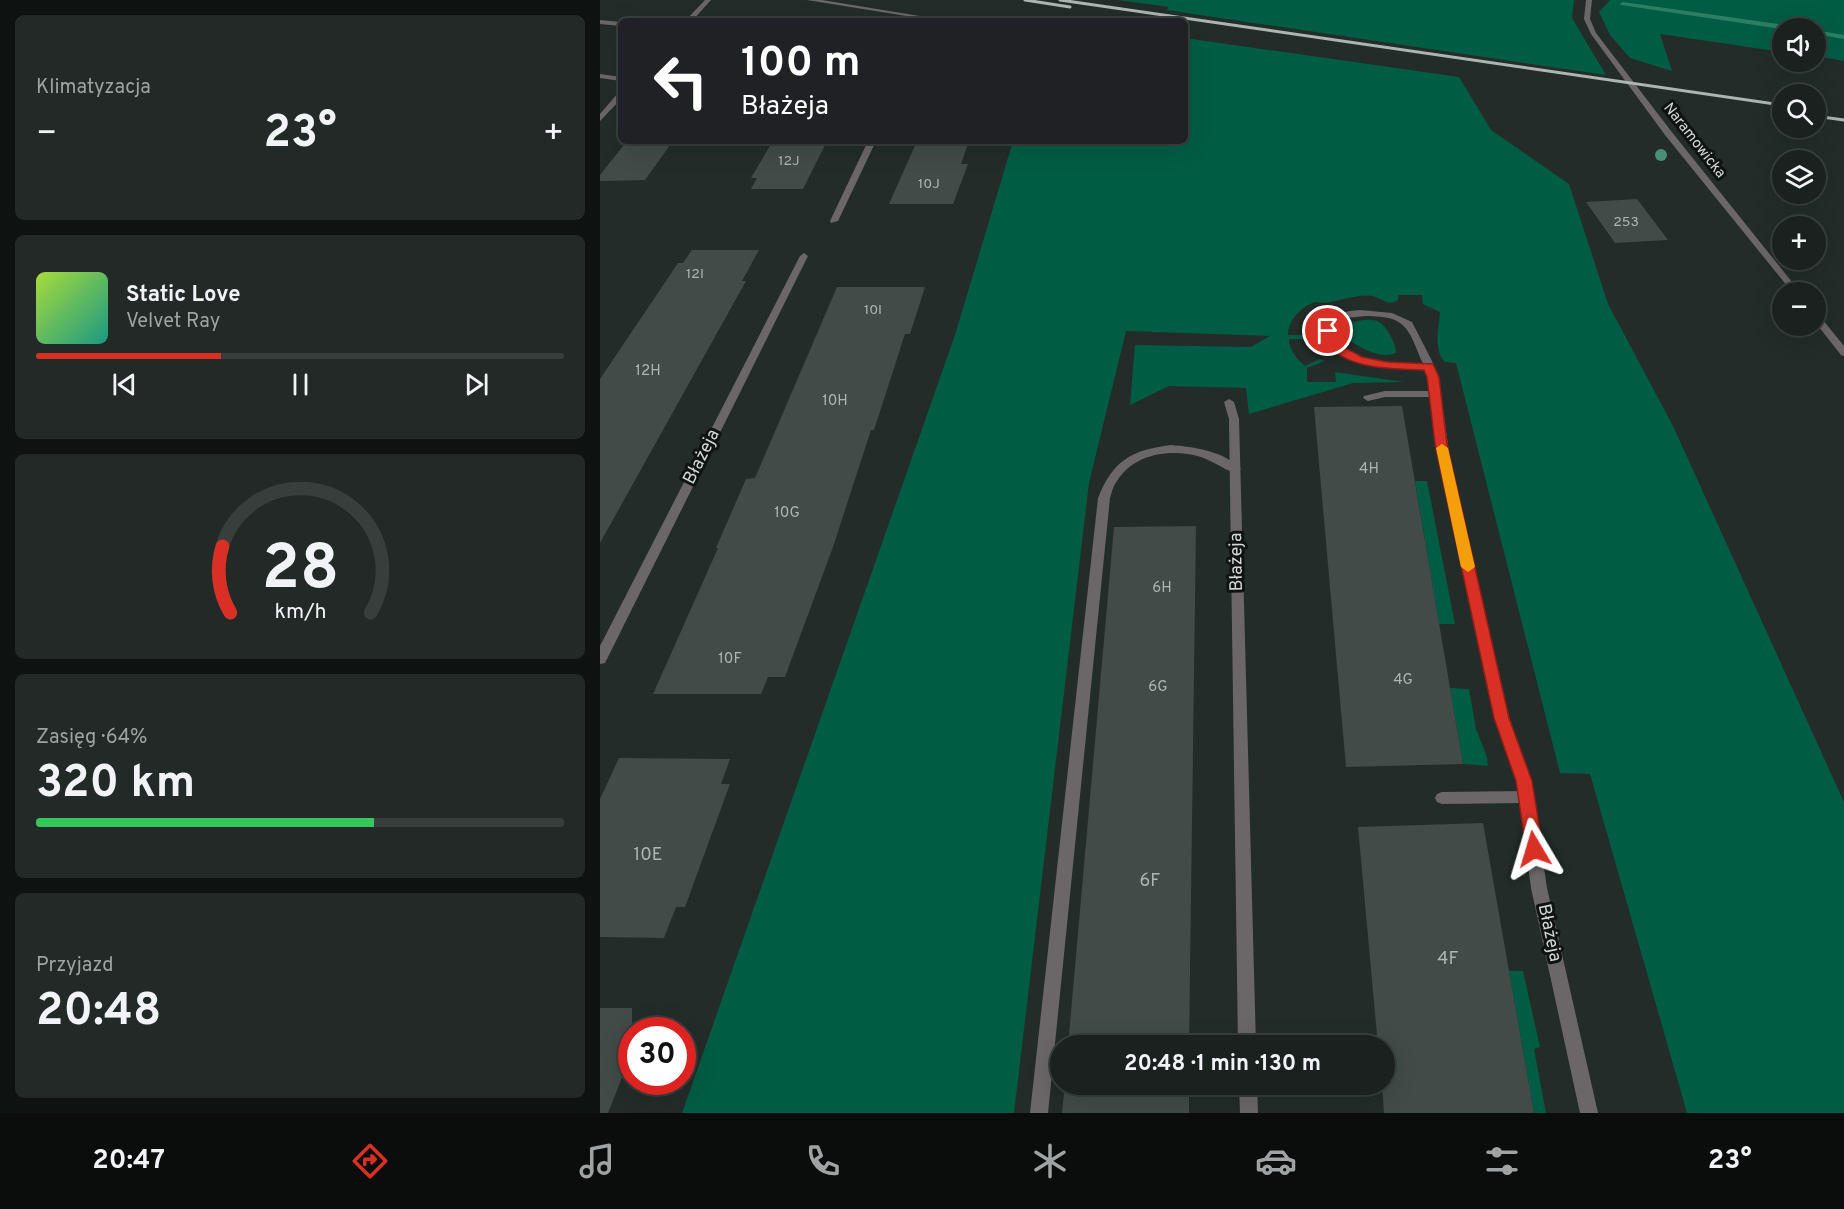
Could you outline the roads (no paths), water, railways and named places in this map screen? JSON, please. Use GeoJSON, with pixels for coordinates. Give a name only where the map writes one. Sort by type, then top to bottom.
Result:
{"type":"FeatureCollection","features":[{"type":"Feature","properties":{"kind":"street"},"geometry":{"type":"LineString","coordinates":[[691,18],[708,0]]}},
{"type":"Feature","properties":{"kind":"street"},"geometry":{"type":"LineString","coordinates":[[810,0],[929,18]]}},
{"type":"Feature","properties":{"kind":"street","name":"Naramowicka"},"geometry":{"type":"LineString","coordinates":[[1589,0],[1587,19],[1593,33],[1668,133],[1788,282]]}},
{"type":"Feature","properties":{"kind":"street"},"geometry":{"type":"LineString","coordinates":[[600,22],[618,24]]}},
{"type":"Feature","properties":{"kind":"street"},"geometry":{"type":"LineString","coordinates":[[600,76],[618,79]]}},
{"type":"Feature","properties":{"kind":"street"},"geometry":{"type":"LineString","coordinates":[[600,118],[618,98]]}},
{"type":"Feature","properties":{"kind":"street"},"geometry":{"type":"LineString","coordinates":[[834,221],[871,144]]}},
{"type":"Feature","properties":{"kind":"street","name":"Błażeja"},"geometry":{"type":"LineString","coordinates":[[600,658],[804,256]]}},
{"type":"Feature","properties":{"kind":"street","name":"Błażeja"},"geometry":{"type":"LineString","coordinates":[[1429,367],[1387,365],[1358,359],[1334,346],[1328,331],[1330,325],[1335,319],[1344,315],[1368,313],[1404,320],[1410,325],[1429,367],[1437,394],[1441,444],[1502,718],[1524,781],[1539,888],[1589,1113]]}},
{"type":"Feature","properties":{"kind":"street"},"geometry":{"type":"LineString","coordinates":[[1826,330],[1844,353]]}},
{"type":"Feature","properties":{"kind":"street"},"geometry":{"type":"LineString","coordinates":[[1368,398],[1385,394],[1437,394]]}},
{"type":"Feature","properties":{"kind":"street","name":"Błażeja"},"geometry":{"type":"LineString","coordinates":[[1229,402],[1233,419],[1236,469],[1247,1035]]}},
{"type":"Feature","properties":{"kind":"street"},"geometry":{"type":"LineString","coordinates":[[1039,1113],[1104,498],[1112,479],[1125,464],[1141,455],[1160,450],[1199,452],[1219,458],[1236,469]]}},
{"type":"Feature","properties":{"kind":"street"},"geometry":{"type":"LineString","coordinates":[[1442,798],[1527,797]]}},
{"type":"Feature","properties":{"kind":"street"},"geometry":{"type":"LineString","coordinates":[[1248,1095],[1249,1113]]}},
{"type":"Feature","properties":{"kind":"waterway"},"geometry":{"type":"LineString","coordinates":[[1623,4],[1772,25]]}},
{"type":"Feature","properties":{"kind":"waterway"},"geometry":{"type":"LineString","coordinates":[[1826,34],[1844,37]]}},
{"type":"Feature","properties":{"kind":"railway"},"geometry":{"type":"LineString","coordinates":[[1025,0],[1070,7]]}},
{"type":"Feature","properties":{"kind":"railway"},"geometry":{"type":"LineString","coordinates":[[1060,0],[1184,18]]}},
{"type":"Feature","properties":{"kind":"railway"},"geometry":{"type":"LineString","coordinates":[[1188,19],[1772,104]]}},
{"type":"Feature","properties":{"kind":"railway"},"geometry":{"type":"LineString","coordinates":[[1826,118],[1844,120]]}}]}
